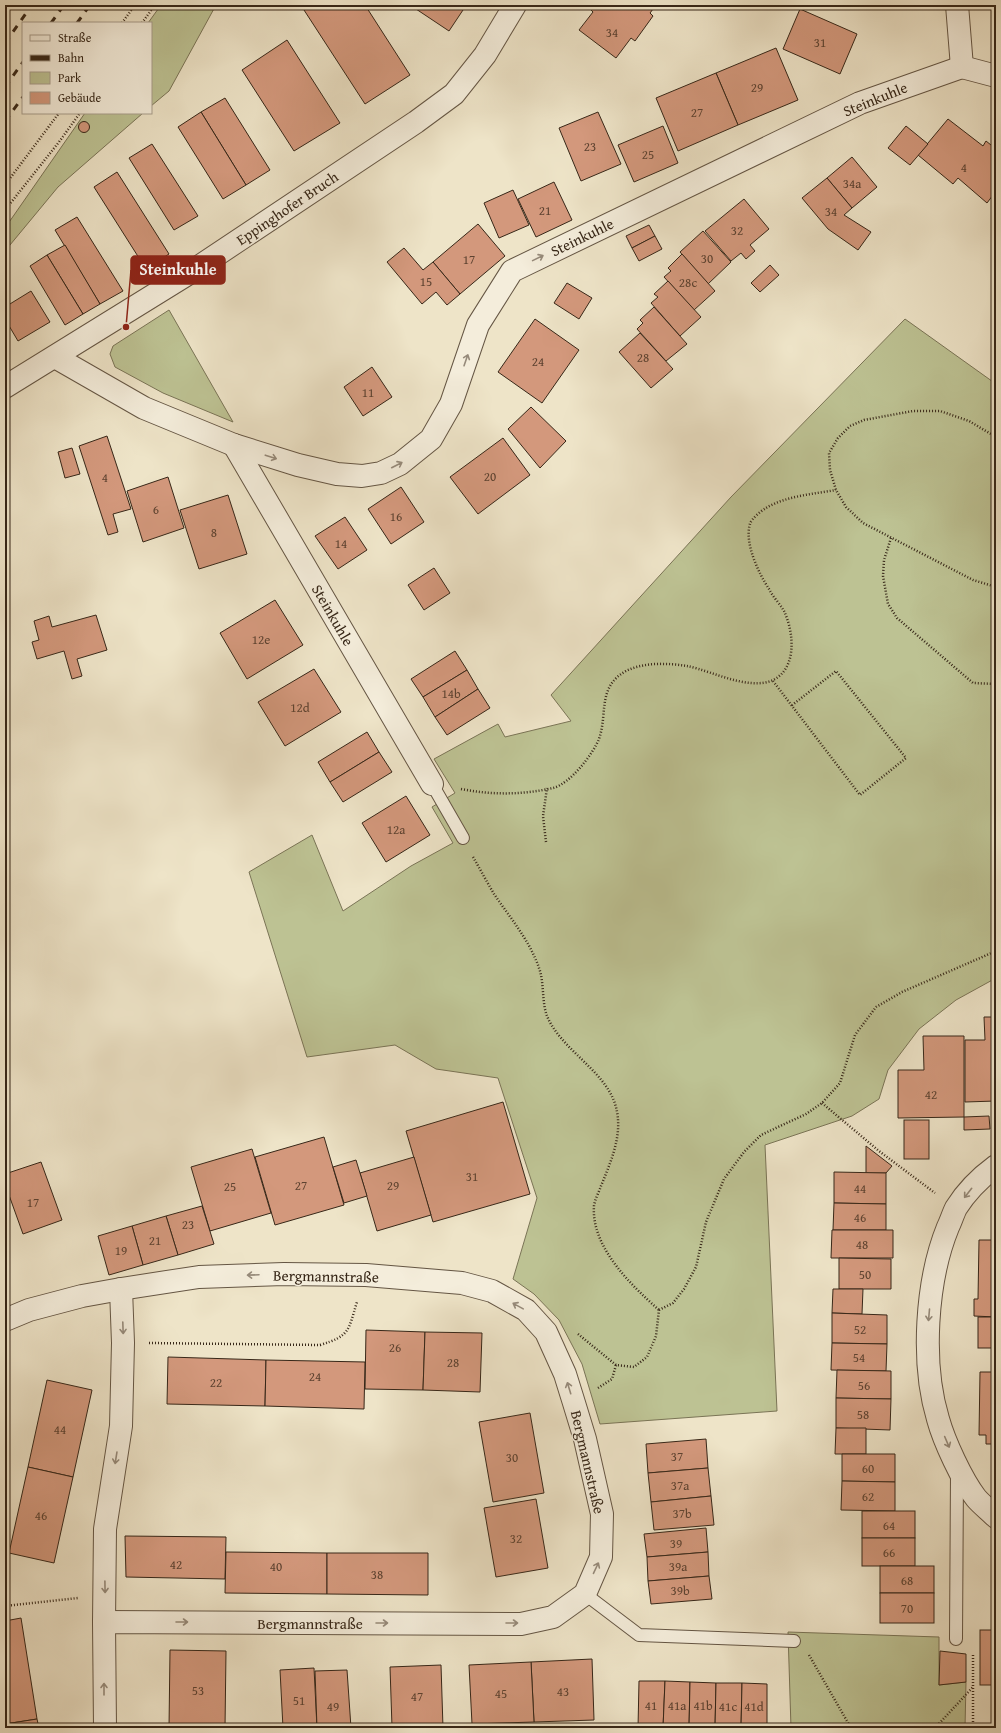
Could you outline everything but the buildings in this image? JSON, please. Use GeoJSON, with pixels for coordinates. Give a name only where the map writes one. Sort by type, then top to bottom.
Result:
{"type":"FeatureCollection","features":[{"type":"Feature","properties":{"kind":"street","name":"Eppinghofer Bruch"},"geometry":{"type":"LineString","coordinates":[[5,387],[55,357],[117,316],[191,272],[416,122],[454,94],[485,54],[515,5]]}},
{"type":"Feature","properties":{"kind":"street"},"geometry":{"type":"LineString","coordinates":[[957,5],[962,67],[996,76]]}},
{"type":"Feature","properties":{"kind":"street","name":"Steinkuhle"},"geometry":{"type":"LineString","coordinates":[[55,357],[144,408],[234,445],[298,465],[337,474],[362,476],[381,472],[400,464],[424,446],[438,428],[451,404],[478,325],[512,271],[860,103],[962,67]]}},
{"type":"Feature","properties":{"kind":"street","name":"Steinkuhle"},"geometry":{"type":"LineString","coordinates":[[234,445],[432,784]]}},
{"type":"Feature","properties":{"kind":"street"},"geometry":{"type":"LineString","coordinates":[[996,1166],[972,1188],[956,1208],[945,1235],[936,1265],[928,1325],[933,1398],[938,1420],[957,1464],[976,1497],[996,1517]]}},
{"type":"Feature","properties":{"kind":"street","name":"Bergmannstraße"},"geometry":{"type":"LineString","coordinates":[[5,1320],[29,1310],[82,1296],[199,1277],[284,1274],[366,1275],[462,1283],[492,1291],[526,1310],[546,1332],[565,1374],[585,1439],[602,1514],[601,1557],[585,1594],[553,1617],[521,1624],[104,1622]]}},
{"type":"Feature","properties":{"kind":"street"},"geometry":{"type":"LineString","coordinates":[[104,1728],[105,1530],[121,1426],[123,1343],[121,1289]]}},
{"type":"Feature","properties":{"kind":"lane"},"geometry":{"type":"LineString","coordinates":[[432,784],[463,838]]}},
{"type":"Feature","properties":{"kind":"lane"},"geometry":{"type":"LineString","coordinates":[[956,1639],[957,1464]]}},
{"type":"Feature","properties":{"kind":"lane"},"geometry":{"type":"LineString","coordinates":[[585,1594],[639,1635],[794,1641]]}},
{"type":"Feature","properties":{"kind":"path"},"geometry":{"type":"LineString","coordinates":[[123,22],[135,5]]}},
{"type":"Feature","properties":{"kind":"path"},"geometry":{"type":"LineString","coordinates":[[143,22],[155,5]]}},
{"type":"Feature","properties":{"kind":"path"},"geometry":{"type":"LineString","coordinates":[[5,185],[58,114]]}},
{"type":"Feature","properties":{"kind":"path"},"geometry":{"type":"LineString","coordinates":[[5,210],[79,114]]}},
{"type":"Feature","properties":{"kind":"path"},"geometry":{"type":"LineString","coordinates":[[996,437],[968,421],[940,411],[913,411],[864,420],[850,426],[838,438],[830,453],[830,470],[836,490],[846,507],[863,522],[973,580],[996,587]]}},
{"type":"Feature","properties":{"kind":"path"},"geometry":{"type":"LineString","coordinates":[[432,784],[488,794],[521,794],[547,788],[554,788],[583,766],[593,751],[599,738],[605,699],[609,686],[626,671],[642,666],[688,666],[746,683],[772,681],[784,671],[790,655],[791,632],[784,611],[757,567],[748,537],[750,523],[765,509],[780,502],[836,490]]}},
{"type":"Feature","properties":{"kind":"path"},"geometry":{"type":"LineString","coordinates":[[891,538],[884,560],[883,576],[888,604],[897,618],[973,683],[996,684]]}},
{"type":"Feature","properties":{"kind":"path"},"geometry":{"type":"LineString","coordinates":[[772,681],[791,706],[860,795],[906,758],[836,671],[791,706]]}},
{"type":"Feature","properties":{"kind":"path"},"geometry":{"type":"LineString","coordinates":[[546,842],[543,816],[547,788]]}},
{"type":"Feature","properties":{"kind":"path"},"geometry":{"type":"LineString","coordinates":[[463,838],[494,893],[528,942],[540,972],[547,1016],[563,1040],[598,1075],[614,1101],[619,1133],[613,1154],[594,1205],[596,1229],[607,1252],[636,1289],[659,1310]]}},
{"type":"Feature","properties":{"kind":"path"},"geometry":{"type":"LineString","coordinates":[[659,1310],[673,1303],[687,1284],[696,1267],[706,1222],[724,1179],[744,1152],[761,1135],[806,1114],[822,1103],[840,1083],[855,1035],[876,1007],[902,992],[996,951]]}},
{"type":"Feature","properties":{"kind":"path"},"geometry":{"type":"LineString","coordinates":[[822,1103],[879,1151],[956,1208]]}},
{"type":"Feature","properties":{"kind":"path"},"geometry":{"type":"LineString","coordinates":[[123,1343],[320,1345],[341,1339],[350,1327],[366,1275]]}},
{"type":"Feature","properties":{"kind":"path"},"geometry":{"type":"LineString","coordinates":[[546,1332],[572,1330],[616,1365],[634,1367],[648,1357],[656,1336],[659,1310]]}},
{"type":"Feature","properties":{"kind":"path"},"geometry":{"type":"LineString","coordinates":[[5,1606],[105,1595]]}},
{"type":"Feature","properties":{"kind":"path"},"geometry":{"type":"LineString","coordinates":[[794,1641],[808,1652],[851,1728]]}},
{"type":"Feature","properties":{"kind":"path"},"geometry":{"type":"LineString","coordinates":[[935,1728],[973,1686]]}},
{"type":"Feature","properties":{"kind":"green space"},"geometry":{"type":"Polygon","coordinates":[[[161,5],[216,5],[169,91],[152,105],[152,22],[149,22],[161,5]]]}},
{"type":"Feature","properties":{"kind":"green space"},"geometry":{"type":"Polygon","coordinates":[[[84,114],[142,114],[58,187],[5,251],[5,228],[84,114]]]}},
{"type":"Feature","properties":{"kind":"green space"},"geometry":{"type":"Polygon","coordinates":[[[169,310],[233,422],[163,393],[115,367],[110,354],[113,346],[169,310]]]}},
{"type":"Feature","properties":{"kind":"green space"},"geometry":{"type":"Polygon","coordinates":[[[905,319],[996,384],[996,978],[956,1000],[919,1029],[888,1070],[879,1099],[852,1116],[765,1145],[777,1411],[600,1424],[582,1364],[559,1320],[534,1294],[513,1279],[537,1198],[498,1078],[436,1069],[395,1045],[307,1057],[249,872],[312,835],[343,911],[411,866],[453,843],[432,807],[455,793],[434,759],[498,724],[505,737],[571,721],[551,695],[731,497],[905,319]]]}},
{"type":"Feature","properties":{"kind":"green space"},"geometry":{"type":"Polygon","coordinates":[[[788,1632],[939,1637],[939,1685],[966,1682],[965,1728],[791,1728],[788,1632]]]}},
{"type":"Feature","properties":{"kind":"railway"},"geometry":{"type":"LineString","coordinates":[[5,43],[32,5]]}},
{"type":"Feature","properties":{"kind":"railway"},"geometry":{"type":"LineString","coordinates":[[52,22],[64,5]]}},
{"type":"Feature","properties":{"kind":"railway"},"geometry":{"type":"LineString","coordinates":[[78,22],[90,5]]}},
{"type":"Feature","properties":{"kind":"railway"},"geometry":{"type":"LineString","coordinates":[[5,87],[22,63]]}},
{"type":"Feature","properties":{"kind":"railway"},"geometry":{"type":"LineString","coordinates":[[5,121],[22,98]]}},
{"type":"Feature","properties":{"kind":"place","name":"Steinkuhle"},"geometry":{"type":"Point","coordinates":[126,327]}}]}
